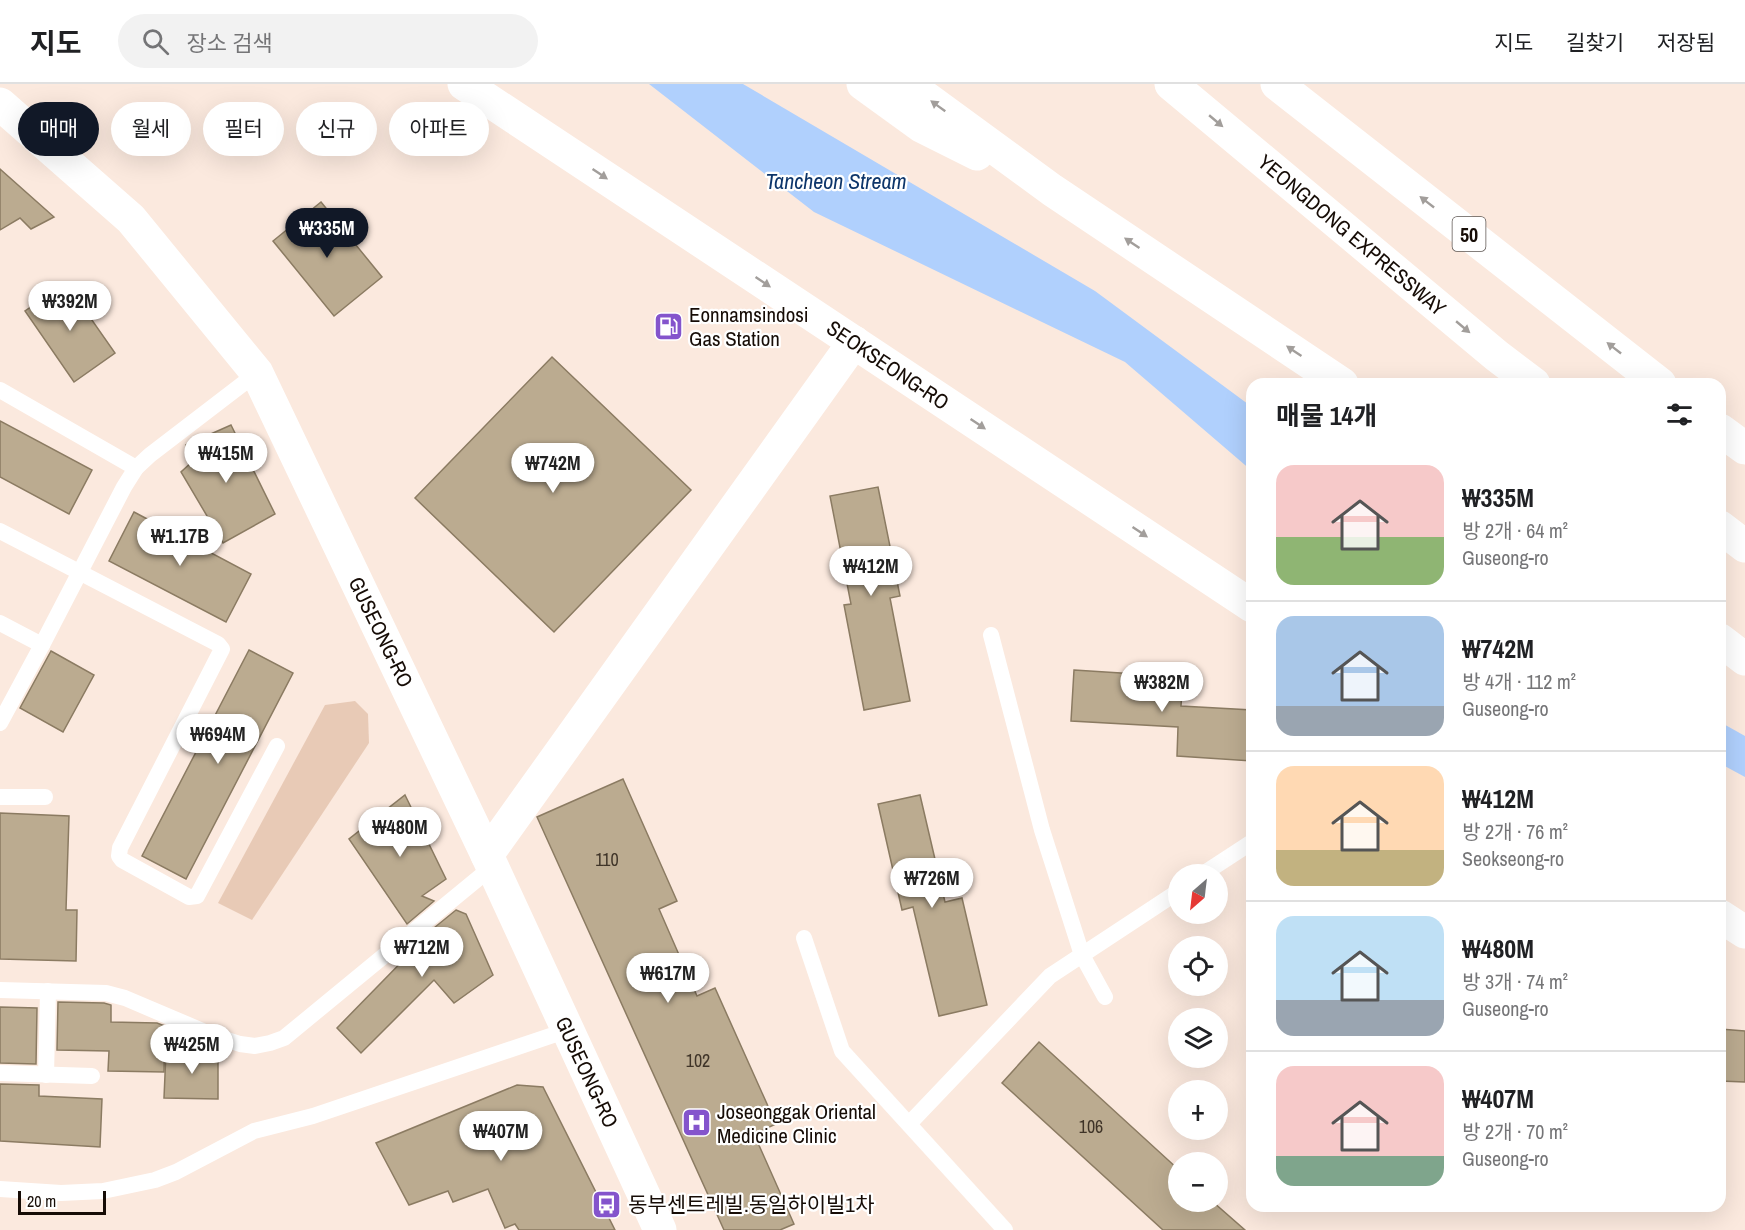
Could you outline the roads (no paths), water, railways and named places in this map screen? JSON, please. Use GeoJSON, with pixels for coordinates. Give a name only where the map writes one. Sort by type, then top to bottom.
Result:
{"type":"FeatureCollection","features":[{"type":"Feature","properties":{"kind":"main road","name":"SEOKSEONG-RO"},"geometry":{"type":"LineString","coordinates":[[464,84],[1246,602]]}},
{"type":"Feature","properties":{"kind":"main road"},"geometry":{"type":"LineString","coordinates":[[863,84],[921,126],[1052,190]]}},
{"type":"Feature","properties":{"kind":"main road"},"geometry":{"type":"LineString","coordinates":[[907,84],[1052,190],[1333,378]]}},
{"type":"Feature","properties":{"kind":"main road","name":"YEONGDONG EXPRESSWAY"},"geometry":{"type":"LineString","coordinates":[[1171,84],[1526,378]]}},
{"type":"Feature","properties":{"kind":"main road","name":"50"},"geometry":{"type":"LineString","coordinates":[[1277,84],[1652,378]]}},
{"type":"Feature","properties":{"kind":"main road","name":"GUSEONG-RO"},"geometry":{"type":"LineString","coordinates":[[0,104],[131,219],[257,374],[490,861],[660,1230]]}},
{"type":"Feature","properties":{"kind":"main road"},"geometry":{"type":"LineString","coordinates":[[490,861],[854,342]]}},
{"type":"Feature","properties":{"kind":"main road"},"geometry":{"type":"LineString","coordinates":[[1726,434],[1745,448]]}},
{"type":"Feature","properties":{"kind":"main road"},"geometry":{"type":"LineString","coordinates":[[1726,532],[1745,546]]}},
{"type":"Feature","properties":{"kind":"main road"},"geometry":{"type":"LineString","coordinates":[[1726,644],[1745,658]]}},
{"type":"Feature","properties":{"kind":"main road"},"geometry":{"type":"LineString","coordinates":[[1726,920],[1745,932]]}},
{"type":"Feature","properties":{"kind":"lane"},"geometry":{"type":"LineString","coordinates":[[0,723],[136,468],[200,415],[257,374]]}},
{"type":"Feature","properties":{"kind":"lane"},"geometry":{"type":"LineString","coordinates":[[0,390],[136,468]]}},
{"type":"Feature","properties":{"kind":"lane"},"geometry":{"type":"LineString","coordinates":[[0,531],[218,644],[222,649],[120,849],[122,860],[189,897],[197,896],[277,746]]}},
{"type":"Feature","properties":{"kind":"lane"},"geometry":{"type":"LineString","coordinates":[[0,623],[42,645]]}},
{"type":"Feature","properties":{"kind":"lane"},"geometry":{"type":"LineString","coordinates":[[991,635],[1042,830],[1082,956],[1105,997]]}},
{"type":"Feature","properties":{"kind":"lane"},"geometry":{"type":"LineString","coordinates":[[0,797],[45,797]]}},
{"type":"Feature","properties":{"kind":"lane"},"geometry":{"type":"LineString","coordinates":[[1218,864],[1246,846]]}},
{"type":"Feature","properties":{"kind":"lane"},"geometry":{"type":"LineString","coordinates":[[0,990],[106,993],[125,998],[212,1035],[240,1044],[255,1046],[270,1043],[284,1038],[490,861]]}},
{"type":"Feature","properties":{"kind":"lane"},"geometry":{"type":"LineString","coordinates":[[909,1124],[1050,976],[1168,898]]}},
{"type":"Feature","properties":{"kind":"lane"},"geometry":{"type":"LineString","coordinates":[[804,938],[842,1051],[1005,1230]]}},
{"type":"Feature","properties":{"kind":"lane"},"geometry":{"type":"LineString","coordinates":[[46,1075],[48,991]]}},
{"type":"Feature","properties":{"kind":"lane"},"geometry":{"type":"LineString","coordinates":[[0,1190],[62,1193],[103,1191],[155,1180],[176,1172],[254,1131],[313,1116],[568,1030]]}},
{"type":"Feature","properties":{"kind":"lane"},"geometry":{"type":"LineString","coordinates":[[0,1073],[92,1076]]}},
{"type":"Feature","properties":{"kind":"water","name":"Tancheon Stream"},"geometry":{"type":"Polygon","coordinates":[[[649,84],[743,84],[1095,291],[1246,403],[1246,466],[1125,362],[814,212],[649,84]]]}},
{"type":"Feature","properties":{"kind":"water"},"geometry":{"type":"Polygon","coordinates":[[[1726,725],[1745,736],[1745,777],[1726,767],[1726,725]]]}},
{"type":"Feature","properties":{"kind":"place","name":"Eonnamsindosi Gas Station"},"geometry":{"type":"Point","coordinates":[668,326]}},
{"type":"Feature","properties":{"kind":"place","name":"Joseonggak Oriental Medicine Clinic"},"geometry":{"type":"Point","coordinates":[696,1123]}},
{"type":"Feature","properties":{"kind":"place","name":"동부센트레빌.동일하이빌1차"},"geometry":{"type":"Point","coordinates":[607,1204]}}]}
